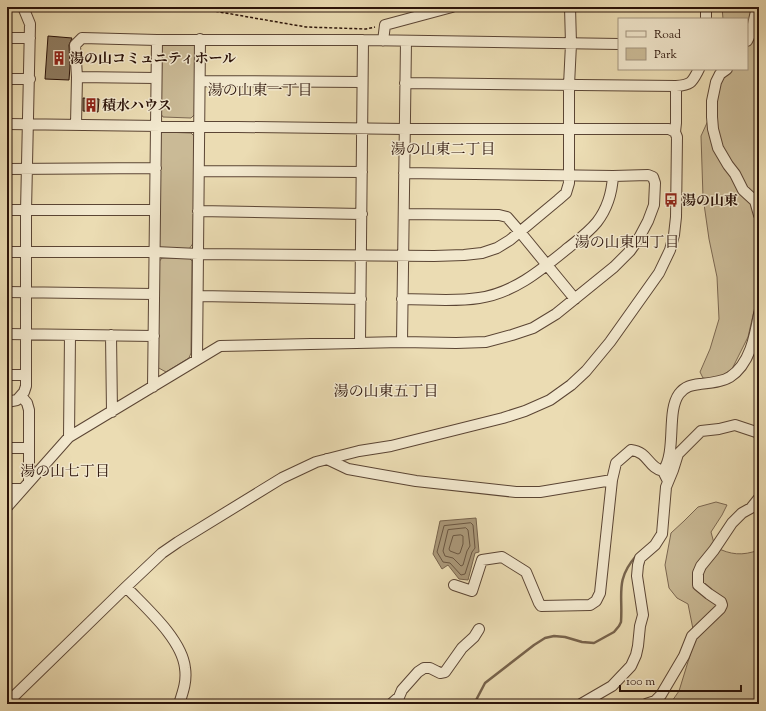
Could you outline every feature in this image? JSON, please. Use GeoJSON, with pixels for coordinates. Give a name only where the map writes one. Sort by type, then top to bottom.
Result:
{"type":"FeatureCollection","features":[{"type":"Feature","properties":{"kind":"street"},"geometry":{"type":"LineString","coordinates":[[7,402],[17,400],[22,397],[26,375],[26,211],[30,24],[23,7]]}},
{"type":"Feature","properties":{"kind":"street"},"geometry":{"type":"LineString","coordinates":[[384,41],[385,25],[452,7]]}},
{"type":"Feature","properties":{"kind":"street"},"geometry":{"type":"LineString","coordinates":[[7,252],[155,252],[198,254],[402,256],[464,255],[482,253],[497,248],[510,240],[566,193],[570,183],[570,7]]}},
{"type":"Feature","properties":{"kind":"street"},"geometry":{"type":"LineString","coordinates":[[706,7],[706,18]]}},
{"type":"Feature","properties":{"kind":"street"},"geometry":{"type":"LineString","coordinates":[[748,39],[751,34],[757,7]]}},
{"type":"Feature","properties":{"kind":"street"},"geometry":{"type":"LineString","coordinates":[[7,38],[30,38]]}},
{"type":"Feature","properties":{"kind":"street"},"geometry":{"type":"LineString","coordinates":[[76,124],[75,45],[82,38],[618,44]]}},
{"type":"Feature","properties":{"kind":"street"},"geometry":{"type":"LineString","coordinates":[[197,360],[200,39]]}},
{"type":"Feature","properties":{"kind":"street"},"geometry":{"type":"LineString","coordinates":[[153,387],[157,40]]}},
{"type":"Feature","properties":{"kind":"street"},"geometry":{"type":"LineString","coordinates":[[360,343],[363,40]]}},
{"type":"Feature","properties":{"kind":"street"},"geometry":{"type":"LineString","coordinates":[[402,342],[406,41]]}},
{"type":"Feature","properties":{"kind":"street"},"geometry":{"type":"LineString","coordinates":[[405,83],[676,86],[687,85],[692,82],[698,70]]}},
{"type":"Feature","properties":{"kind":"street"},"geometry":{"type":"LineString","coordinates":[[726,70],[720,74],[716,82],[712,101],[713,129],[718,148],[735,174],[743,190],[755,200],[759,214]]}},
{"type":"Feature","properties":{"kind":"street"},"geometry":{"type":"LineString","coordinates":[[76,77],[156,78]]}},
{"type":"Feature","properties":{"kind":"street"},"geometry":{"type":"LineString","coordinates":[[7,79],[30,79]]}},
{"type":"Feature","properties":{"kind":"street"},"geometry":{"type":"LineString","coordinates":[[200,81],[362,82]]}},
{"type":"Feature","properties":{"kind":"street"},"geometry":{"type":"LineString","coordinates":[[7,703],[162,553],[282,478],[316,462],[327,459],[391,446],[503,418],[550,400],[576,380],[601,354],[659,273],[670,250],[674,235],[677,202],[677,137],[675,132],[676,86]]}},
{"type":"Feature","properties":{"kind":"street"},"geometry":{"type":"LineString","coordinates":[[7,124],[405,129],[669,129],[675,132]]}},
{"type":"Feature","properties":{"kind":"street"},"geometry":{"type":"LineString","coordinates":[[7,169],[156,168]]}},
{"type":"Feature","properties":{"kind":"street"},"geometry":{"type":"LineString","coordinates":[[199,171],[362,172]]}},
{"type":"Feature","properties":{"kind":"street"},"geometry":{"type":"LineString","coordinates":[[7,506],[69,437],[220,346],[402,342],[486,342],[512,335],[539,324],[556,314],[575,299],[614,267],[630,251],[640,238],[648,221],[652,210],[656,183],[652,177],[648,175],[613,176],[404,173]]}},
{"type":"Feature","properties":{"kind":"street"},"geometry":{"type":"LineString","coordinates":[[402,299],[459,299],[486,296],[509,290],[522,283],[546,266],[586,233],[598,221],[610,197],[613,176]]}},
{"type":"Feature","properties":{"kind":"street"},"geometry":{"type":"LineString","coordinates":[[7,210],[155,210]]}},
{"type":"Feature","properties":{"kind":"street"},"geometry":{"type":"LineString","coordinates":[[198,211],[362,214]]}},
{"type":"Feature","properties":{"kind":"street"},"geometry":{"type":"LineString","coordinates":[[404,214],[499,215],[507,217],[546,266],[575,299]]}},
{"type":"Feature","properties":{"kind":"street"},"geometry":{"type":"LineString","coordinates":[[7,292],[154,294]]}},
{"type":"Feature","properties":{"kind":"street"},"geometry":{"type":"LineString","coordinates":[[198,296],[361,299]]}},
{"type":"Feature","properties":{"kind":"street"},"geometry":{"type":"LineString","coordinates":[[663,471],[667,463],[675,403],[678,396],[682,390],[688,386],[721,381],[730,378],[737,371],[750,350],[759,314]]}},
{"type":"Feature","properties":{"kind":"street"},"geometry":{"type":"LineString","coordinates":[[7,334],[154,336]]}},
{"type":"Feature","properties":{"kind":"street"},"geometry":{"type":"LineString","coordinates":[[69,437],[70,335]]}},
{"type":"Feature","properties":{"kind":"street"},"geometry":{"type":"LineString","coordinates":[[111,335],[112,412]]}},
{"type":"Feature","properties":{"kind":"street"},"geometry":{"type":"LineString","coordinates":[[7,375],[26,375]]}},
{"type":"Feature","properties":{"kind":"street"},"geometry":{"type":"LineString","coordinates":[[22,397],[27,403],[29,410],[29,481]]}},
{"type":"Feature","properties":{"kind":"street"},"geometry":{"type":"LineString","coordinates":[[581,704],[612,686],[632,666],[638,646],[640,626],[643,615],[637,576],[638,565],[640,558],[655,545],[662,534],[666,487],[678,454],[701,431],[735,425],[759,433]]}},
{"type":"Feature","properties":{"kind":"street"},"geometry":{"type":"LineString","coordinates":[[7,448],[28,448]]}},
{"type":"Feature","properties":{"kind":"street"},"geometry":{"type":"LineString","coordinates":[[454,586],[472,591],[482,560],[502,557],[526,572],[538,603],[541,606],[590,605],[600,593],[612,480],[616,462],[631,450],[638,450],[645,455],[654,467],[663,471],[668,481]]}},
{"type":"Feature","properties":{"kind":"street"},"geometry":{"type":"LineString","coordinates":[[327,459],[348,469],[382,475],[423,482],[516,492],[540,492],[612,480]]}},
{"type":"Feature","properties":{"kind":"street"},"geometry":{"type":"LineString","coordinates":[[7,489],[22,489]]}},
{"type":"Feature","properties":{"kind":"street"},"geometry":{"type":"LineString","coordinates":[[646,704],[655,701],[661,695],[684,656],[692,636],[720,609],[722,605],[721,602],[698,585],[698,573],[732,523],[742,513],[751,508],[759,498]]}},
{"type":"Feature","properties":{"kind":"street"},"geometry":{"type":"LineString","coordinates":[[126,587],[174,640],[182,654],[185,669],[185,686],[179,704]]}},
{"type":"Feature","properties":{"kind":"street"},"geometry":{"type":"LineString","coordinates":[[391,704],[399,697],[402,690],[411,680],[424,668],[430,668],[440,673],[445,672],[462,648],[474,637],[479,629]]}},
{"type":"Feature","properties":{"kind":"path"},"geometry":{"type":"LineString","coordinates":[[191,7],[306,27],[366,29],[385,25]]}},
{"type":"Feature","properties":{"kind":"green space"},"geometry":{"type":"Polygon","coordinates":[[[722,7],[759,7],[759,289],[748,337],[732,369],[720,377],[712,380],[703,378],[700,372],[710,349],[719,319],[717,277],[709,239],[703,197],[701,136],[711,114],[723,70],[748,70],[748,18],[723,18],[722,7]]]}},
{"type":"Feature","properties":{"kind":"green space"},"geometry":{"type":"Polygon","coordinates":[[[163,43],[191,43],[195,47],[195,114],[191,118],[163,117],[159,111],[159,47],[163,43]]]}},
{"type":"Feature","properties":{"kind":"green space"},"geometry":{"type":"Polygon","coordinates":[[[162,132],[191,133],[194,136],[194,242],[189,249],[160,249],[158,244],[158,138],[162,132]]]}},
{"type":"Feature","properties":{"kind":"green space"},"geometry":{"type":"Polygon","coordinates":[[[162,258],[189,258],[192,261],[191,353],[189,358],[166,372],[157,367],[158,263],[162,258]]]}},
{"type":"Feature","properties":{"kind":"green space"},"geometry":{"type":"Polygon","coordinates":[[[716,502],[727,505],[711,532],[715,547],[726,552],[737,554],[759,550],[759,704],[670,704],[679,691],[695,639],[688,604],[677,598],[669,588],[665,565],[671,533],[698,507],[716,502]]]}},
{"type":"Feature","properties":{"kind":"water"},"geometry":{"type":"Polygon","coordinates":[[[476,518],[479,552],[475,553],[468,580],[459,579],[448,565],[442,569],[433,554],[440,521],[476,518]]]}},
{"type":"Feature","properties":{"kind":"building","name":"湯の山コミュニティホール"},"geometry":{"type":"Polygon","coordinates":[[[48,36],[72,38],[69,45],[69,80],[45,79],[48,36]]]}},
{"type":"Feature","properties":{"kind":"building","name":"積水ハウス"},"geometry":{"type":"Polygon","coordinates":[[[83,98],[99,99],[98,112],[83,111],[83,98]]]}},
{"type":"Feature","properties":{"kind":"waterway"},"geometry":{"type":"LineString","coordinates":[[474,704],[485,683],[545,638],[554,636],[565,637],[582,642],[594,643],[614,632],[621,622],[621,588],[625,572],[636,556]]}},
{"type":"Feature","properties":{"kind":"place","name":"湯の山コミュニティホール"},"geometry":{"type":"Point","coordinates":[59,58]}},
{"type":"Feature","properties":{"kind":"place","name":"積水ハウス"},"geometry":{"type":"Point","coordinates":[91,105]}},
{"type":"Feature","properties":{"kind":"place","name":"湯の山東"},"geometry":{"type":"Point","coordinates":[671,200]}},
{"type":"Feature","properties":{"kind":"district","name":"湯の山東一丁目"},"geometry":{"type":"Point","coordinates":[260,90]}},
{"type":"Feature","properties":{"kind":"district","name":"湯の山東二丁目"},"geometry":{"type":"Point","coordinates":[443,149]}},
{"type":"Feature","properties":{"kind":"district","name":"湯の山東四丁目"},"geometry":{"type":"Point","coordinates":[627,242]}},
{"type":"Feature","properties":{"kind":"district","name":"湯の山東五丁目"},"geometry":{"type":"Point","coordinates":[386,391]}},
{"type":"Feature","properties":{"kind":"district","name":"湯の山七丁目"},"geometry":{"type":"Point","coordinates":[65,471]}}]}
